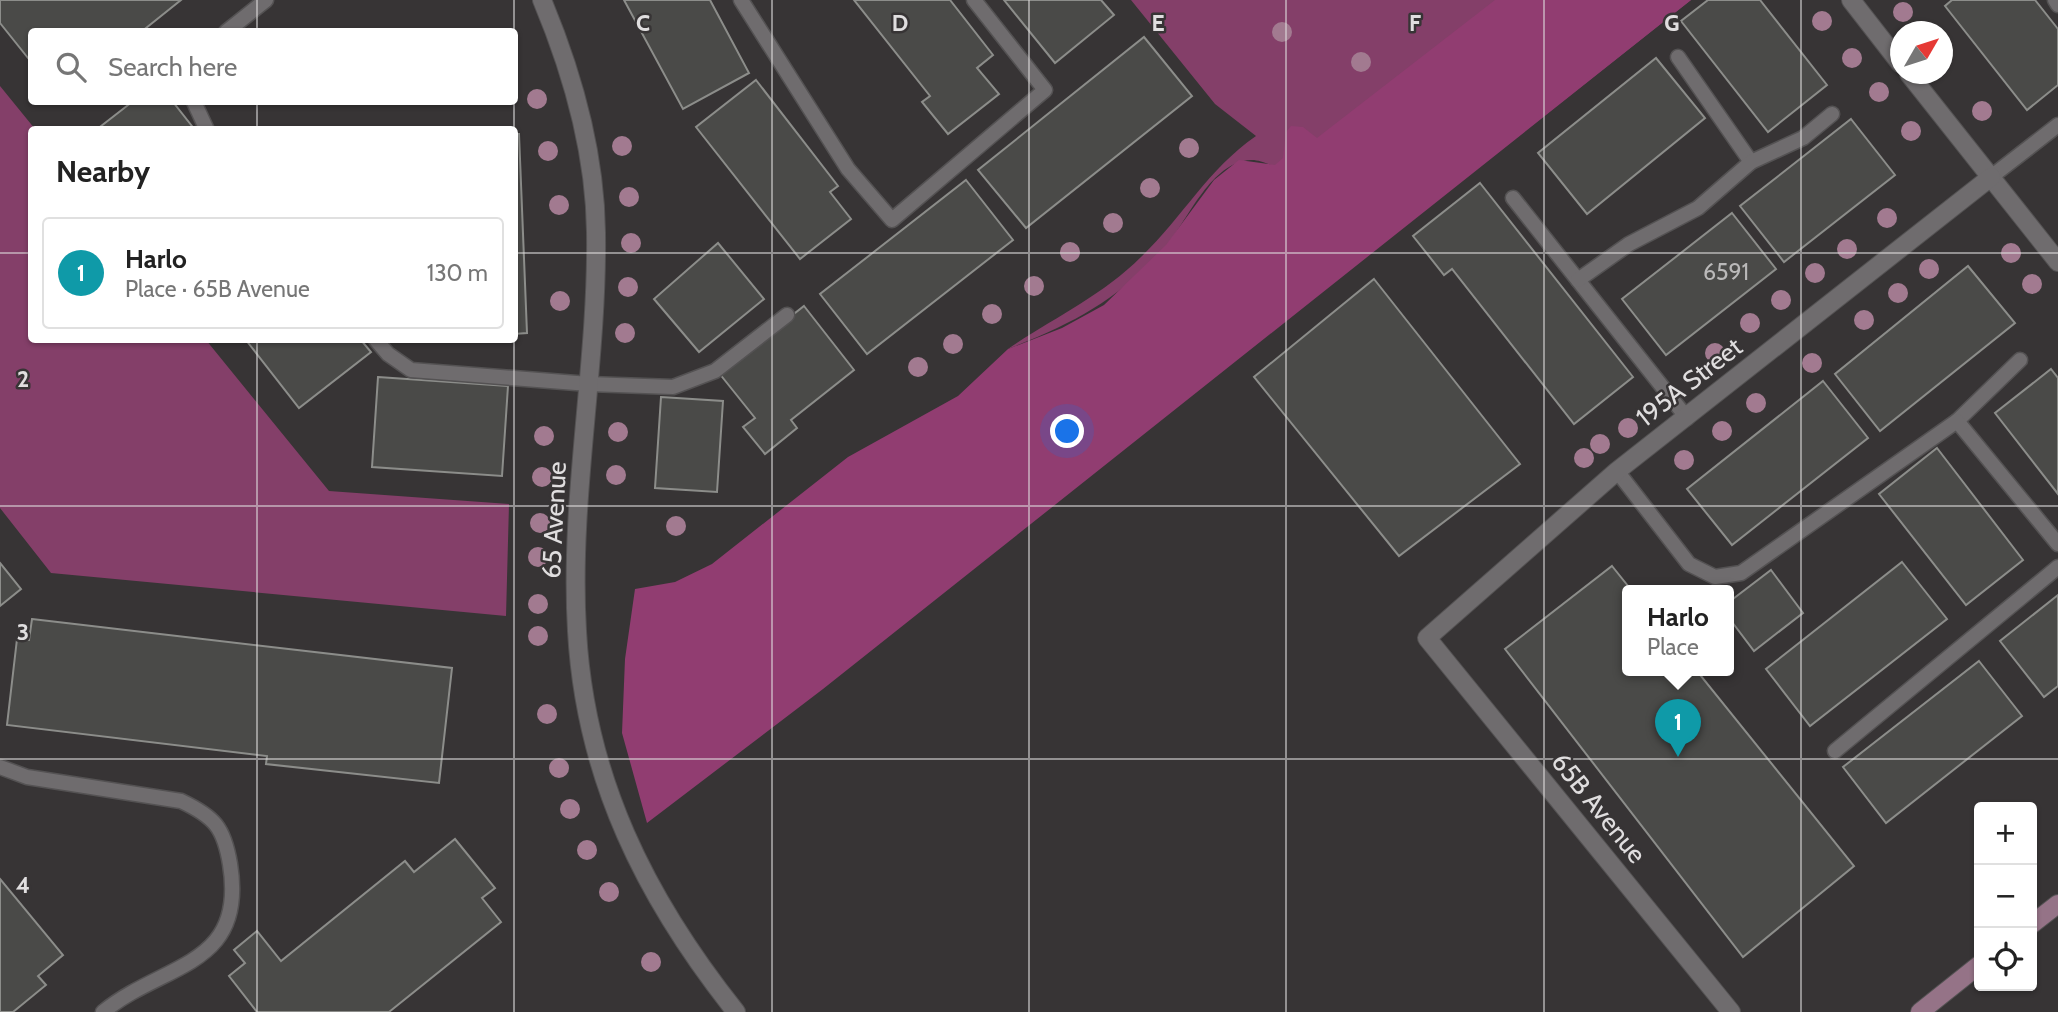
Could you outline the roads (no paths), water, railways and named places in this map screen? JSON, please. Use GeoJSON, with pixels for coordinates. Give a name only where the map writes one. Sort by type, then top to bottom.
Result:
{"type":"FeatureCollection","features":[{"type":"Feature","properties":{"kind":"main road"},"geometry":{"type":"LineString","coordinates":[[2037,920],[2058,904]]}},
{"type":"Feature","properties":{"kind":"main road"},"geometry":{"type":"LineString","coordinates":[[1920,1012],[1974,969]]}},
{"type":"Feature","properties":{"kind":"street","name":"65 Avenue"},"geometry":{"type":"LineString","coordinates":[[542,0],[574,84],[592,175],[596,230],[595,298],[577,547],[577,629],[594,740],[618,817],[646,880],[678,934],[736,1012]]}},
{"type":"Feature","properties":{"kind":"street"},"geometry":{"type":"LineString","coordinates":[[1851,0],[1890,50]]}},
{"type":"Feature","properties":{"kind":"street"},"geometry":{"type":"LineString","coordinates":[[1917,84],[2058,262]]}},
{"type":"Feature","properties":{"kind":"street","name":"195A Street"},"geometry":{"type":"LineString","coordinates":[[1427,638],[1617,471],[1991,177]]}},
{"type":"Feature","properties":{"kind":"street","name":"65B Avenue"},"geometry":{"type":"LineString","coordinates":[[1427,638],[1731,1012]]}},
{"type":"Feature","properties":{"kind":"lane"},"geometry":{"type":"LineString","coordinates":[[231,28],[266,0]]}},
{"type":"Feature","properties":{"kind":"lane"},"geometry":{"type":"LineString","coordinates":[[741,0],[848,169],[892,220],[1045,90],[974,0]]}},
{"type":"Feature","properties":{"kind":"lane"},"geometry":{"type":"LineString","coordinates":[[2055,0],[2058,5]]}},
{"type":"Feature","properties":{"kind":"lane"},"geometry":{"type":"LineString","coordinates":[[1678,57],[1751,162]]}},
{"type":"Feature","properties":{"kind":"lane"},"geometry":{"type":"LineString","coordinates":[[195,105],[205,126]]}},
{"type":"Feature","properties":{"kind":"lane"},"geometry":{"type":"LineString","coordinates":[[1578,280],[1629,244],[1698,208],[1751,162],[1803,138],[1832,114]]}},
{"type":"Feature","properties":{"kind":"lane"},"geometry":{"type":"LineString","coordinates":[[1991,177],[2058,125]]}},
{"type":"Feature","properties":{"kind":"lane"},"geometry":{"type":"LineString","coordinates":[[1513,198],[1687,418]]}},
{"type":"Feature","properties":{"kind":"lane"},"geometry":{"type":"LineString","coordinates":[[379,343],[388,354],[411,370],[589,384],[673,387],[715,371],[787,314]]}},
{"type":"Feature","properties":{"kind":"lane"},"geometry":{"type":"LineString","coordinates":[[1617,471],[1689,564],[1715,576],[1741,573],[1957,421],[2020,360]]}},
{"type":"Feature","properties":{"kind":"lane"},"geometry":{"type":"LineString","coordinates":[[1957,421],[2058,544]]}},
{"type":"Feature","properties":{"kind":"lane"},"geometry":{"type":"LineString","coordinates":[[1835,751],[2058,567]]}},
{"type":"Feature","properties":{"kind":"lane"},"geometry":{"type":"LineString","coordinates":[[0,767],[27,777],[181,801],[200,810],[215,822],[225,837],[233,884],[232,911],[225,929],[190,963],[115,1002],[103,1012]]}},
{"type":"Feature","properties":{"kind":"place","name":"Harlo"},"geometry":{"type":"Point","coordinates":[1678,757]}}]}
